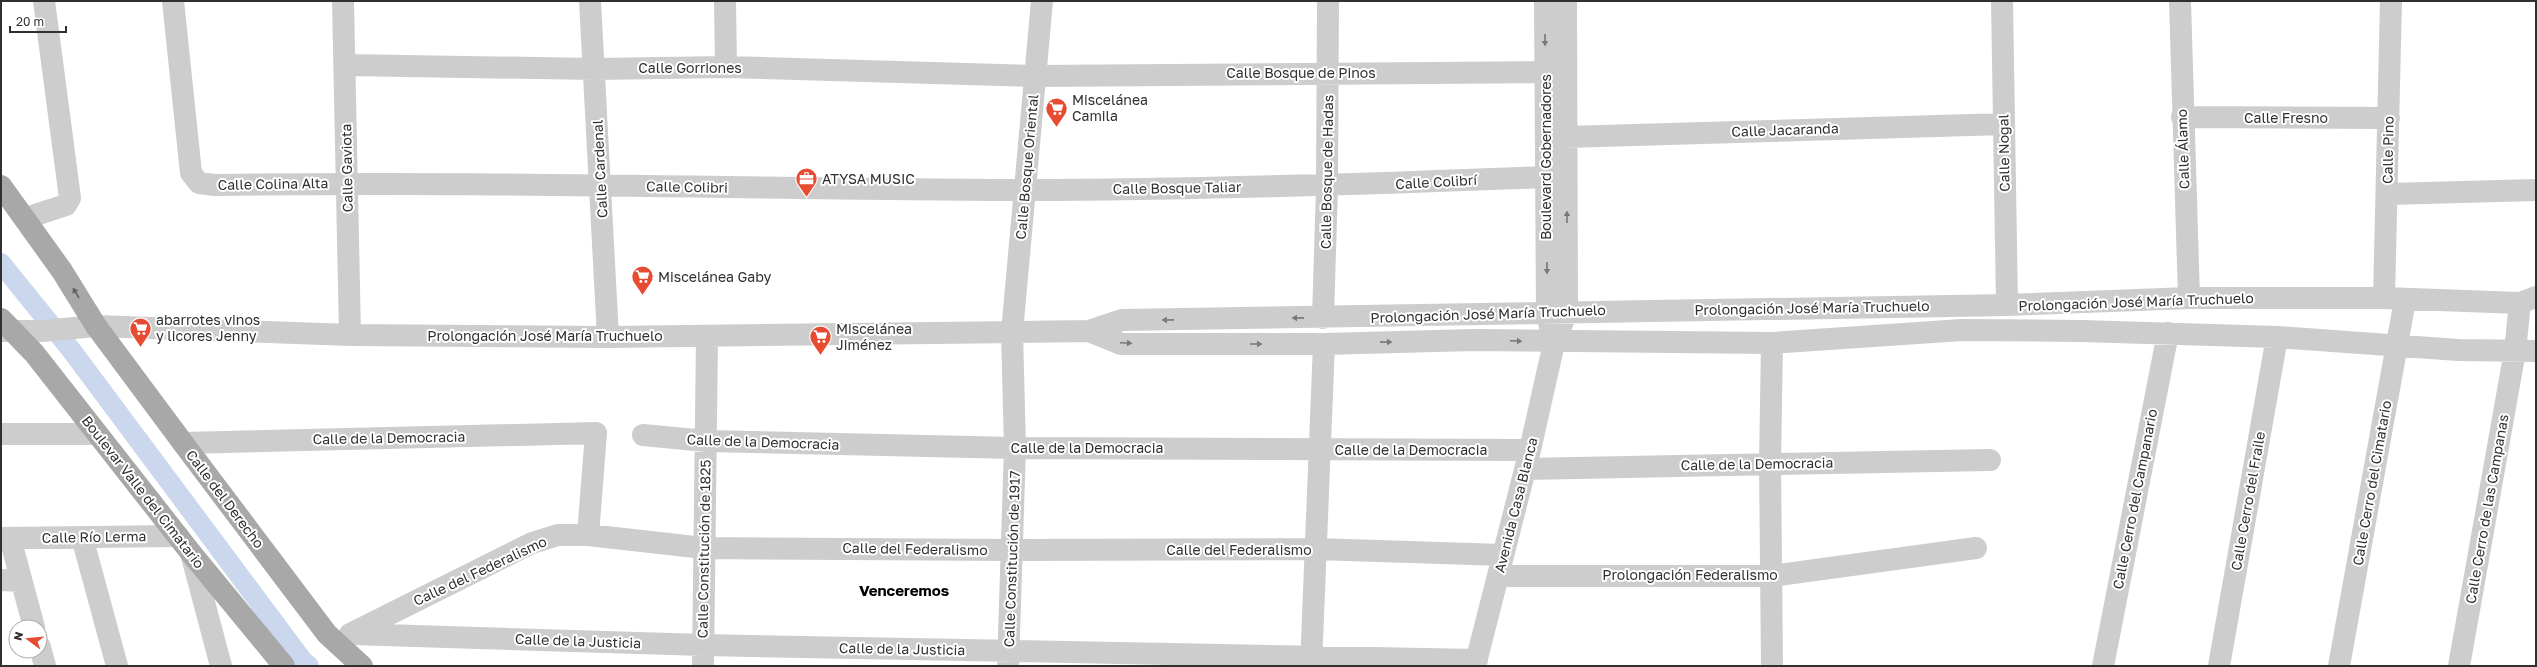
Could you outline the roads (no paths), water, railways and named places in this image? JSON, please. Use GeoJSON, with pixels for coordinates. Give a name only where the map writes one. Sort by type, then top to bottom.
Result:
{"type":"FeatureCollection","features":[{"type":"Feature","properties":{"kind":"main road"},"geometry":{"type":"LineString","coordinates":[[1,186],[26,218],[62,271],[90,326]]}},
{"type":"Feature","properties":{"kind":"main road","name":"Calle del Derecho"},"geometry":{"type":"LineString","coordinates":[[90,326],[183,443],[327,634],[362,666]]}},
{"type":"Feature","properties":{"kind":"main road","name":"Boulevar Valle del Cimatario"},"geometry":{"type":"LineString","coordinates":[[5,327],[34,353],[185,545],[284,666]]}},
{"type":"Feature","properties":{"kind":"street"},"geometry":{"type":"LineString","coordinates":[[26,218],[66,205],[70,198],[44,1]]}},
{"type":"Feature","properties":{"kind":"street","name":"Calle Colina Alta"},"geometry":{"type":"LineString","coordinates":[[173,1],[191,173],[199,183],[215,185],[348,183]]}},
{"type":"Feature","properties":{"kind":"street","name":"Calle Gaviota"},"geometry":{"type":"LineString","coordinates":[[343,1],[346,66],[350,335]]}},
{"type":"Feature","properties":{"kind":"street","name":"Calle Cardenal"},"geometry":{"type":"LineString","coordinates":[[590,1],[595,69],[608,337]]}},
{"type":"Feature","properties":{"kind":"street"},"geometry":{"type":"LineString","coordinates":[[725,1],[726,66]]}},
{"type":"Feature","properties":{"kind":"street","name":"Calle Bosque Oriental"},"geometry":{"type":"LineString","coordinates":[[1012,332],[1042,1]]}},
{"type":"Feature","properties":{"kind":"street","name":"Calle Bosque de Hadas"},"geometry":{"type":"LineString","coordinates":[[1323,318],[1329,73],[1328,1]]}},
{"type":"Feature","properties":{"kind":"street","name":"Boulevard Gobernadores"},"geometry":{"type":"LineString","coordinates":[[1544,1],[1566,136],[1557,313]]}},
{"type":"Feature","properties":{"kind":"street","name":"Boulevard Gobernadores"},"geometry":{"type":"LineString","coordinates":[[1557,313],[1546,177],[1556,73],[1566,1]]}},
{"type":"Feature","properties":{"kind":"street","name":"Calle Nogal"},"geometry":{"type":"LineString","coordinates":[[2002,1],[2007,305]]}},
{"type":"Feature","properties":{"kind":"street","name":"Calle Álamo"},"geometry":{"type":"LineString","coordinates":[[2180,1],[2188,298]]}},
{"type":"Feature","properties":{"kind":"street","name":"Calle Pino"},"geometry":{"type":"LineString","coordinates":[[2391,1],[2388,194],[2395,299]]}},
{"type":"Feature","properties":{"kind":"street","name":"Calle Gorriones"},"geometry":{"type":"LineString","coordinates":[[346,66],[595,69],[726,66],[1035,76]]}},
{"type":"Feature","properties":{"kind":"street","name":"Calle Bosque de Pinos"},"geometry":{"type":"LineString","coordinates":[[1035,76],[1329,73],[1556,73]]}},
{"type":"Feature","properties":{"kind":"street","name":"Calle Fresno"},"geometry":{"type":"LineString","coordinates":[[2182,117],[2389,118]]}},
{"type":"Feature","properties":{"kind":"street","name":"Calle Jacaranda"},"geometry":{"type":"LineString","coordinates":[[1566,136],[2004,124]]}},
{"type":"Feature","properties":{"kind":"street","name":"Calle Colibrí"},"geometry":{"type":"LineString","coordinates":[[1327,186],[1546,177]]}},
{"type":"Feature","properties":{"kind":"street","name":"Calle Colibri"},"geometry":{"type":"LineString","coordinates":[[348,183],[1026,190]]}},
{"type":"Feature","properties":{"kind":"street","name":"Calle Bosque Taliar"},"geometry":{"type":"LineString","coordinates":[[1026,190],[1327,186]]}},
{"type":"Feature","properties":{"kind":"street"},"geometry":{"type":"LineString","coordinates":[[2388,194],[2536,190]]}},
{"type":"Feature","properties":{"kind":"street","name":"Prolongación José María Truchuelo"},"geometry":{"type":"LineString","coordinates":[[5,327],[42,330],[90,326],[350,335],[608,337],[706,336],[1089,331],[1122,320],[1323,318],[2007,305],[2188,298],[2528,300]]}},
{"type":"Feature","properties":{"kind":"street","name":"Calle Cerro del Cimatario"},"geometry":{"type":"LineString","coordinates":[[2339,666],[2397,344],[2395,299]]}},
{"type":"Feature","properties":{"kind":"street","name":"Calle Cerro de las Campanas"},"geometry":{"type":"LineString","coordinates":[[2459,666],[2526,351],[2528,300]]}},
{"type":"Feature","properties":{"kind":"street","name":"Avenida Casa Blanca"},"geometry":{"type":"LineString","coordinates":[[1476,663],[1528,459],[1554,342],[1557,313]]}},
{"type":"Feature","properties":{"kind":"street","name":"Prolongación José María Truchuelo"},"geometry":{"type":"LineString","coordinates":[[1089,331],[1121,344],[1324,344],[1473,340],[1772,343],[1962,330],[2168,333]]}},
{"type":"Feature","properties":{"kind":"street","name":"Calle Constitución de 1917"},"geometry":{"type":"LineString","coordinates":[[1009,659],[1015,448],[1012,332]]}},
{"type":"Feature","properties":{"kind":"street"},"geometry":{"type":"LineString","coordinates":[[2168,333],[2277,337],[2397,344],[2458,350],[2526,351]]}},
{"type":"Feature","properties":{"kind":"street","name":"Calle Cerro del Campanario"},"geometry":{"type":"LineString","coordinates":[[2103,666],[2168,333]]}},
{"type":"Feature","properties":{"kind":"street","name":"Calle Constitución de 1825"},"geometry":{"type":"LineString","coordinates":[[703,656],[706,336]]}},
{"type":"Feature","properties":{"kind":"street","name":"Calle Cerro del Fraile"},"geometry":{"type":"LineString","coordinates":[[2219,666],[2277,337]]}},
{"type":"Feature","properties":{"kind":"street"},"geometry":{"type":"LineString","coordinates":[[1772,343],[1770,463],[1772,666]]}},
{"type":"Feature","properties":{"kind":"street"},"geometry":{"type":"LineString","coordinates":[[1311,661],[1324,344]]}},
{"type":"Feature","properties":{"kind":"street","name":"Calle de la Democracia"},"geometry":{"type":"LineString","coordinates":[[183,443],[596,433],[588,535]]}},
{"type":"Feature","properties":{"kind":"street"},"geometry":{"type":"LineString","coordinates":[[1,434],[97,434]]}},
{"type":"Feature","properties":{"kind":"street","name":"Calle de la Democracia"},"geometry":{"type":"LineString","coordinates":[[644,435],[706,441],[1015,448],[1319,449],[1528,459],[1770,463],[1990,460]]}},
{"type":"Feature","properties":{"kind":"street","name":"Calle del Federalismo"},"geometry":{"type":"LineString","coordinates":[[350,634],[532,543],[558,535],[588,535],[704,548],[1012,550],[1316,549],[1501,565]]}},
{"type":"Feature","properties":{"kind":"street"},"geometry":{"type":"LineString","coordinates":[[82,537],[117,666]]}},
{"type":"Feature","properties":{"kind":"street","name":"Calle Río Lerma"},"geometry":{"type":"LineString","coordinates":[[6,538],[82,537],[185,545]]}},
{"type":"Feature","properties":{"kind":"street"},"geometry":{"type":"LineString","coordinates":[[6,538],[11,580],[30,619]]}},
{"type":"Feature","properties":{"kind":"street"},"geometry":{"type":"LineString","coordinates":[[185,545],[222,666]]}},
{"type":"Feature","properties":{"kind":"street","name":"Prolongación Federalismo"},"geometry":{"type":"LineString","coordinates":[[1501,565],[1771,576],[1976,548]]}},
{"type":"Feature","properties":{"kind":"street","name":"Calle de la Justicia"},"geometry":{"type":"LineString","coordinates":[[327,634],[350,634],[703,656],[1476,663]]}},
{"type":"Feature","properties":{"kind":"waterway"},"geometry":{"type":"LineString","coordinates":[[1,263],[72,351],[303,661],[309,666]]}},
{"type":"Feature","properties":{"kind":"place","name":"Miscelánea Camila"},"geometry":{"type":"Point","coordinates":[1056,128]}},
{"type":"Feature","properties":{"kind":"place","name":"ATYSA MUSIC"},"geometry":{"type":"Point","coordinates":[806,198]}},
{"type":"Feature","properties":{"kind":"place","name":"Miscelánea Gaby"},"geometry":{"type":"Point","coordinates":[642,296]}},
{"type":"Feature","properties":{"kind":"place","name":"abarrotes vinos y licores Jenny"},"geometry":{"type":"Point","coordinates":[141,348]}},
{"type":"Feature","properties":{"kind":"place","name":"Miscelánea Jiménez"},"geometry":{"type":"Point","coordinates":[821,356]}},
{"type":"Feature","properties":{"kind":"district","name":"Venceremos"},"geometry":{"type":"Point","coordinates":[904,591]}}]}
